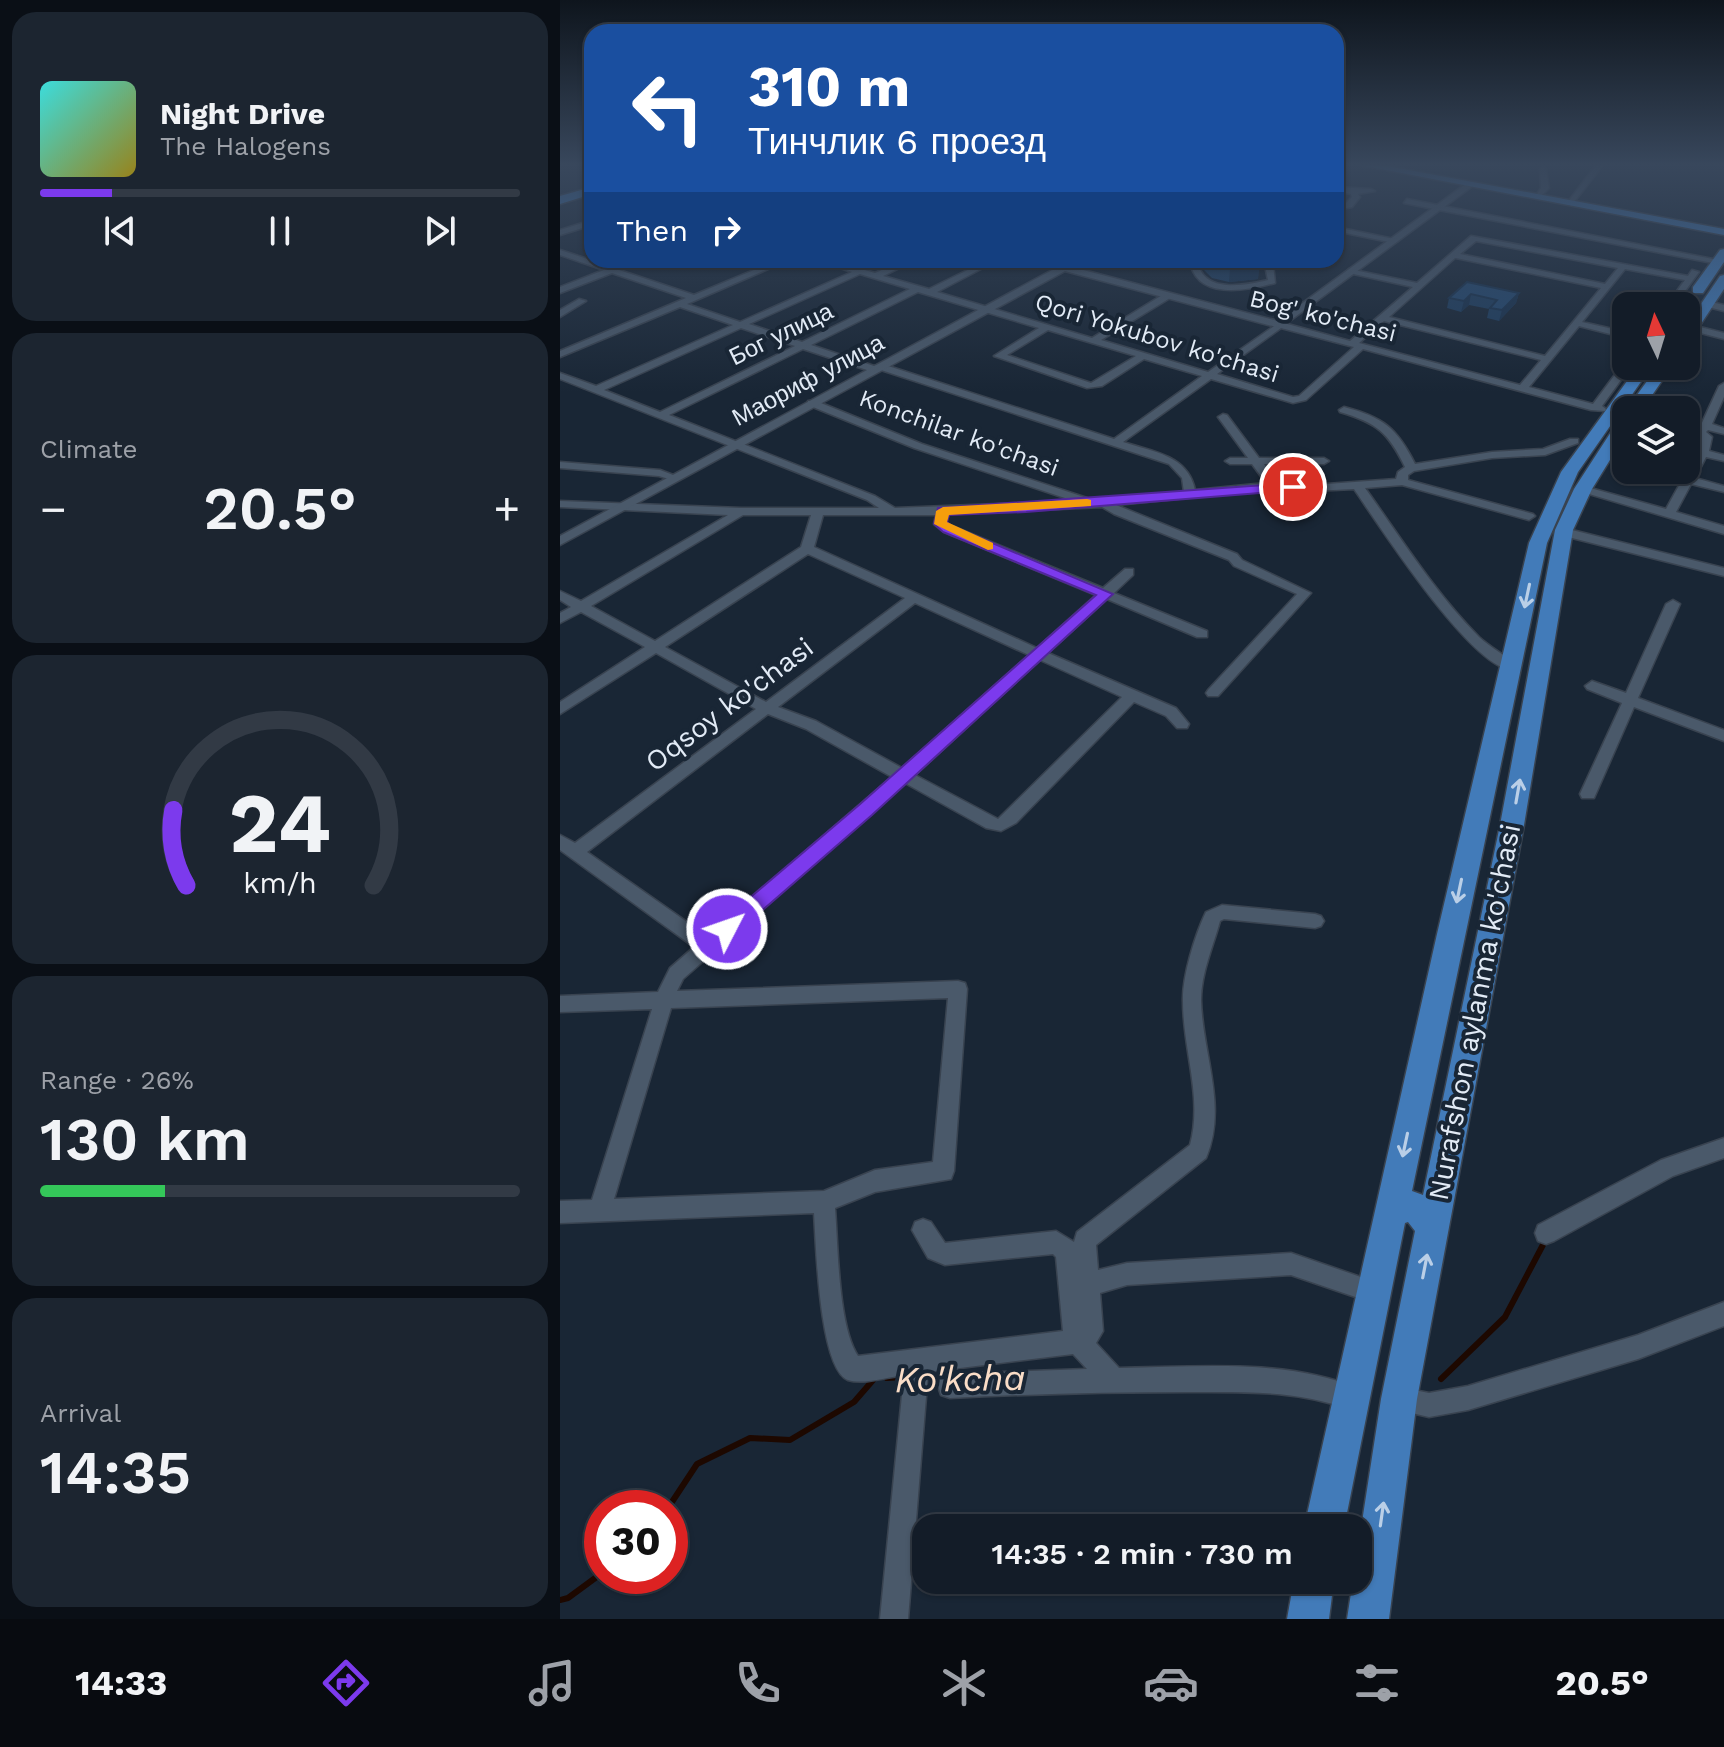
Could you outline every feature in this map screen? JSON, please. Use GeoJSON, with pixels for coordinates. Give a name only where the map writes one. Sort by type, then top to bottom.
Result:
{"type":"FeatureCollection","features":[{"type":"Feature","properties":{"kind":"main road"},"geometry":{"type":"LineString","coordinates":[[1692,292],[1696,282],[1721,258]]}},
{"type":"Feature","properties":{"kind":"main road"},"geometry":{"type":"LineString","coordinates":[[1696,282],[1721,283]]}},
{"type":"Feature","properties":{"kind":"main road"},"geometry":{"type":"LineString","coordinates":[[1700,315],[1721,283]]}},
{"type":"Feature","properties":{"kind":"main road","name":"Nurafshon aylanma ko'chasi"},"geometry":{"type":"LineString","coordinates":[[1327,1514],[1425,1051],[1538,543],[1550,508],[1603,423],[1635,380]]}},
{"type":"Feature","properties":{"kind":"main road","name":"Nurafshon aylanma ko'chasi"},"geometry":{"type":"LineString","coordinates":[[1368,1619],[1399,1399],[1512,825],[1564,532],[1583,489],[1612,443]]}},
{"type":"Feature","properties":{"kind":"main road"},"geometry":{"type":"LineString","coordinates":[[1425,1051],[1430,1061],[1440,1069],[1452,1070],[1463,1064]]}},
{"type":"Feature","properties":{"kind":"main road"},"geometry":{"type":"LineString","coordinates":[[1390,1213],[1401,1206],[1414,1207],[1425,1215],[1432,1228]]}},
{"type":"Feature","properties":{"kind":"main road"},"geometry":{"type":"LineString","coordinates":[[1308,1619],[1312,1594]]}},
{"type":"Feature","properties":{"kind":"street"},"geometry":{"type":"LineString","coordinates":[[1115,443],[1394,241]]}},
{"type":"Feature","properties":{"kind":"street"},"geometry":{"type":"LineString","coordinates":[[1357,344],[1474,241]]}},
{"type":"Feature","properties":{"kind":"street"},"geometry":{"type":"LineString","coordinates":[[1495,241],[1696,282]]}},
{"type":"Feature","properties":{"kind":"street"},"geometry":{"type":"LineString","coordinates":[[1604,241],[1702,260],[1721,258]]}},
{"type":"Feature","properties":{"kind":"street"},"geometry":{"type":"LineString","coordinates":[[560,252],[584,260]]}},
{"type":"Feature","properties":{"kind":"street"},"geometry":{"type":"LineString","coordinates":[[1456,256],[1607,287]]}},
{"type":"Feature","properties":{"kind":"street"},"geometry":{"type":"LineString","coordinates":[[1685,292],[1696,282],[1702,260]]}},
{"type":"Feature","properties":{"kind":"street"},"geometry":{"type":"LineString","coordinates":[[1522,389],[1623,267]]}},
{"type":"Feature","properties":{"kind":"street"},"geometry":{"type":"LineString","coordinates":[[605,268],[694,298]]}},
{"type":"Feature","properties":{"kind":"street"},"geometry":{"type":"LineString","coordinates":[[560,290],[616,268]]}},
{"type":"Feature","properties":{"kind":"street"},"geometry":{"type":"LineString","coordinates":[[560,354],[766,268]]}},
{"type":"Feature","properties":{"kind":"street","name":"Qori Yokubov ko'chasi"},"geometry":{"type":"LineString","coordinates":[[849,268],[1095,340],[1141,357],[1298,400],[1357,344]]}},
{"type":"Feature","properties":{"kind":"street"},"geometry":{"type":"LineString","coordinates":[[876,276],[894,268]]}},
{"type":"Feature","properties":{"kind":"street"},"geometry":{"type":"LineString","coordinates":[[930,292],[978,268]]}},
{"type":"Feature","properties":{"kind":"street","name":"Bog' ko'chasi"},"geometry":{"type":"LineString","coordinates":[[1063,268],[1598,408],[1617,380]]}},
{"type":"Feature","properties":{"kind":"street","name":"Маориф улица"},"geometry":{"type":"LineString","coordinates":[[560,541],[1063,268]]}},
{"type":"Feature","properties":{"kind":"street"},"geometry":{"type":"LineString","coordinates":[[1195,268],[1196,275],[1203,282],[1230,286],[1272,281],[1273,268]]}},
{"type":"Feature","properties":{"kind":"street"},"geometry":{"type":"LineString","coordinates":[[596,390],[860,271]]}},
{"type":"Feature","properties":{"kind":"street"},"geometry":{"type":"LineString","coordinates":[[1352,271],[1421,286]]}},
{"type":"Feature","properties":{"kind":"street","name":"Бог улица"},"geometry":{"type":"LineString","coordinates":[[660,416],[919,288]]}},
{"type":"Feature","properties":{"kind":"street"},"geometry":{"type":"LineString","coordinates":[[1095,340],[1167,296]]}},
{"type":"Feature","properties":{"kind":"street"},"geometry":{"type":"LineString","coordinates":[[560,314],[582,301]]}},
{"type":"Feature","properties":{"kind":"street"},"geometry":{"type":"LineString","coordinates":[[679,304],[802,347],[1115,443],[1180,467],[1187,477],[1190,494]]}},
{"type":"Feature","properties":{"kind":"street"},"geometry":{"type":"LineString","coordinates":[[1707,304],[1724,308]]}},
{"type":"Feature","properties":{"kind":"street"},"geometry":{"type":"LineString","coordinates":[[1383,318],[1547,359]]}},
{"type":"Feature","properties":{"kind":"street"},"geometry":{"type":"LineString","coordinates":[[1577,323],[1612,332]]}},
{"type":"Feature","properties":{"kind":"street"},"geometry":{"type":"LineString","coordinates":[[1048,326],[999,356],[1090,386],[1099,384],[1141,357]]}},
{"type":"Feature","properties":{"kind":"street"},"geometry":{"type":"LineString","coordinates":[[1700,334],[1724,336]]}},
{"type":"Feature","properties":{"kind":"street"},"geometry":{"type":"LineString","coordinates":[[560,376],[871,498],[892,511]]}},
{"type":"Feature","properties":{"kind":"street"},"geometry":{"type":"LineString","coordinates":[[1700,459],[1708,441],[1703,429],[1724,386]]}},
{"type":"Feature","properties":{"kind":"street","name":"Konchilar ko'chasi"},"geometry":{"type":"LineString","coordinates":[[812,403],[918,446],[1098,503],[1233,557],[1238,563],[1305,593],[1213,693]]}},
{"type":"Feature","properties":{"kind":"street"},"geometry":{"type":"LineString","coordinates":[[1344,410],[1377,420],[1388,428],[1411,468]]}},
{"type":"Feature","properties":{"kind":"street"},"geometry":{"type":"LineString","coordinates":[[1223,417],[1274,486]]}},
{"type":"Feature","properties":{"kind":"street"},"geometry":{"type":"LineString","coordinates":[[1703,429],[1724,431]]}},
{"type":"Feature","properties":{"kind":"street"},"geometry":{"type":"LineString","coordinates":[[1402,482],[1402,474],[1411,468],[1492,455],[1545,452],[1574,441]]}},
{"type":"Feature","properties":{"kind":"street"},"geometry":{"type":"LineString","coordinates":[[1703,453],[1724,458]]}},
{"type":"Feature","properties":{"kind":"street"},"geometry":{"type":"LineString","coordinates":[[1230,461],[1324,461]]}},
{"type":"Feature","properties":{"kind":"street"},"geometry":{"type":"LineString","coordinates":[[560,465],[660,473],[675,478]]}},
{"type":"Feature","properties":{"kind":"street"},"geometry":{"type":"LineString","coordinates":[[560,504],[741,512],[943,511],[1098,503],[1274,486],[1358,486],[1402,482],[1529,516]]}},
{"type":"Feature","properties":{"kind":"street"},"geometry":{"type":"LineString","coordinates":[[1700,483],[1724,489]]}},
{"type":"Feature","properties":{"kind":"street"},"geometry":{"type":"LineString","coordinates":[[1669,515],[1688,484]]}},
{"type":"Feature","properties":{"kind":"street"},"geometry":{"type":"LineString","coordinates":[[1358,486],[1469,635],[1496,663],[1511,667]]}},
{"type":"Feature","properties":{"kind":"street"},"geometry":{"type":"LineString","coordinates":[[1583,489],[1724,530]]}},
{"type":"Feature","properties":{"kind":"street"},"geometry":{"type":"LineString","coordinates":[[943,511],[940,524],[948,529],[1202,634]]}},
{"type":"Feature","properties":{"kind":"street"},"geometry":{"type":"LineString","coordinates":[[560,619],[741,512]]}},
{"type":"Feature","properties":{"kind":"street"},"geometry":{"type":"LineString","coordinates":[[560,709],[807,549],[818,513]]}},
{"type":"Feature","properties":{"kind":"street"},"geometry":{"type":"LineString","coordinates":[[1564,532],[1724,572]]}},
{"type":"Feature","properties":{"kind":"street"},"geometry":{"type":"LineString","coordinates":[[807,549],[1171,712],[1182,724]]}},
{"type":"Feature","properties":{"kind":"street"},"geometry":{"type":"LineString","coordinates":[[600,1210],[665,998],[676,974],[1040,655],[1129,572]]}},
{"type":"Feature","properties":{"kind":"street"},"geometry":{"type":"LineString","coordinates":[[560,595],[766,708],[811,725],[992,824],[1001,825],[1132,696]]}},
{"type":"Feature","properties":{"kind":"street","name":"Oqsoy ko'chasi"},"geometry":{"type":"LineString","coordinates":[[565,847],[766,708],[915,597]]}},
{"type":"Feature","properties":{"kind":"street"},"geometry":{"type":"LineString","coordinates":[[1588,794],[1673,604]]}},
{"type":"Feature","properties":{"kind":"street"},"geometry":{"type":"LineString","coordinates":[[1592,686],[1724,736]]}},
{"type":"Feature","properties":{"kind":"street"},"geometry":{"type":"LineString","coordinates":[[565,847],[707,946]]}},
{"type":"Feature","properties":{"kind":"street"},"geometry":{"type":"LineString","coordinates":[[824,1202],[831,1299],[844,1360],[852,1369],[916,1373],[1080,1346],[1091,1331],[1085,1240],[1199,1151],[1204,1136],[1204,1090],[1191,1000],[1212,917],[1222,912],[1315,921]]}},
{"type":"Feature","properties":{"kind":"street"},"geometry":{"type":"LineString","coordinates":[[560,1004],[958,989],[943,1171],[875,1181],[824,1202],[560,1212]]}},
{"type":"Feature","properties":{"kind":"street"},"geometry":{"type":"LineString","coordinates":[[1546,1233],[1668,1167],[1724,1148]]}},
{"type":"Feature","properties":{"kind":"street"},"geometry":{"type":"LineString","coordinates":[[923,1230],[936,1250],[945,1254],[1056,1242],[1062,1244],[1067,1251],[1080,1346],[1110,1378]]}},
{"type":"Feature","properties":{"kind":"street"},"geometry":{"type":"LineString","coordinates":[[1086,1285],[1127,1274],[1291,1264],[1373,1292]]}},
{"type":"Feature","properties":{"kind":"street"},"geometry":{"type":"LineString","coordinates":[[1399,1399],[1429,1405],[1468,1398],[1638,1347],[1724,1314]]}},
{"type":"Feature","properties":{"kind":"street"},"geometry":{"type":"LineString","coordinates":[[894,1619],[916,1373]]}},
{"type":"Feature","properties":{"kind":"street"},"geometry":{"type":"LineString","coordinates":[[950,1386],[1110,1378],[1246,1380],[1326,1388],[1351,1398]]}},
{"type":"Feature","properties":{"kind":"building"},"geometry":{"type":"Polygon","coordinates":[[[1467,282],[1519,293],[1502,310],[1490,308],[1497,300],[1471,294],[1464,301],[1449,298],[1467,282]]]}},
{"type":"Feature","properties":{"kind":"waterway"},"geometry":{"type":"LineString","coordinates":[[1441,1379],[1505,1317],[1545,1241]]}},
{"type":"Feature","properties":{"kind":"waterway","name":"Ko'kcha"},"geometry":{"type":"LineString","coordinates":[[923,1376],[950,1376]]}},
{"type":"Feature","properties":{"kind":"waterway","name":"Ko'kcha"},"geometry":{"type":"LineString","coordinates":[[887,1378],[906,1377]]}},
{"type":"Feature","properties":{"kind":"waterway","name":"Ko'kcha"},"geometry":{"type":"LineString","coordinates":[[680,1490],[697,1464],[750,1438],[790,1440],[854,1402],[874,1379]]}},
{"type":"Feature","properties":{"kind":"waterway","name":"Ko'kcha"},"geometry":{"type":"LineString","coordinates":[[560,1600],[584,1586]]}},
{"type":"Feature","properties":{"kind":"slow traffic"},"geometry":{"type":"LineString","coordinates":[[988,546],[940,524],[943,511],[1087,503]]}},
{"type":"Feature","properties":{"kind":"route"},"geometry":{"type":"LineString","coordinates":[[727,929],[1106,594],[948,529],[940,524],[943,511],[1026,508],[1274,486],[1293,487]]}}]}
